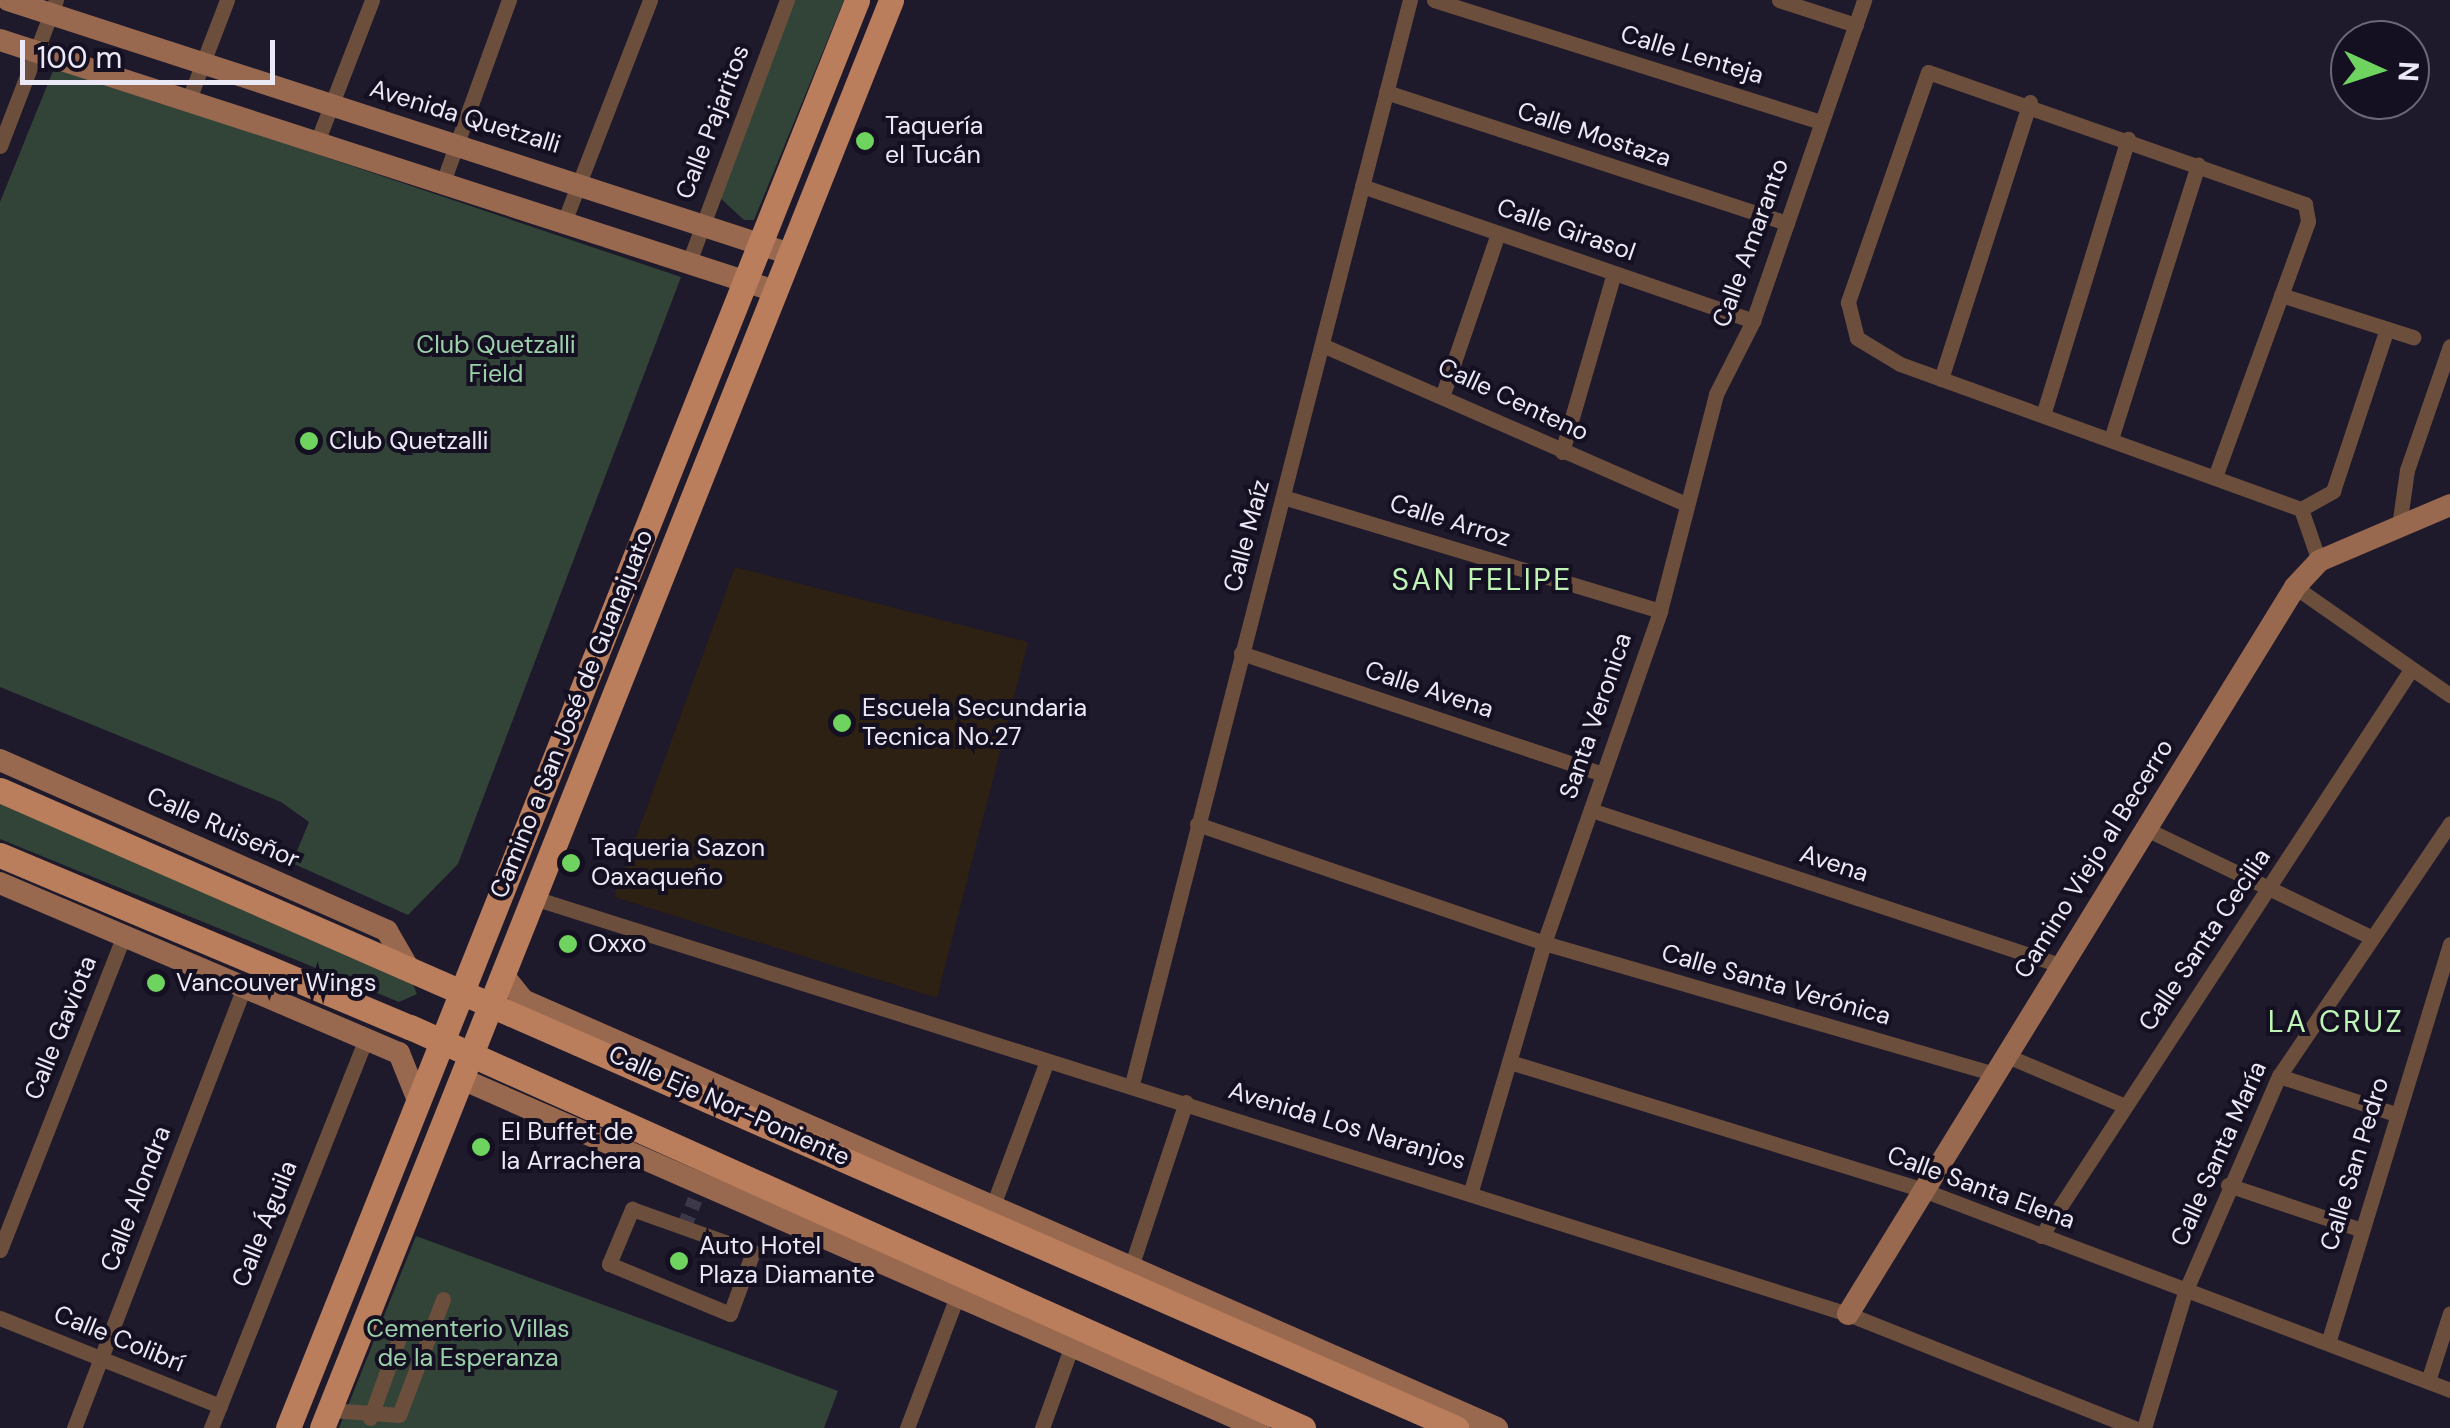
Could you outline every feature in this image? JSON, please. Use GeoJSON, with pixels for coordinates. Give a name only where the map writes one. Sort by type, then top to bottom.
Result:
{"type":"FeatureCollection","features":[{"type":"Feature","properties":{"kind":"main road","name":"Camino a San José de Guanajuato"},"geometry":{"type":"LineString","coordinates":[[288,1428],[857,0]]}},
{"type":"Feature","properties":{"kind":"main road","name":"Camino a San José de Guanajuato"},"geometry":{"type":"LineString","coordinates":[[326,1419],[892,0]]}},
{"type":"Feature","properties":{"kind":"main road","name":"Calle Eje Nor-Poniente"},"geometry":{"type":"LineString","coordinates":[[0,790],[463,988],[1456,1428]]}},
{"type":"Feature","properties":{"kind":"main road"},"geometry":{"type":"LineString","coordinates":[[0,855],[441,1042],[466,1068],[960,1287],[1303,1428]]}},
{"type":"Feature","properties":{"kind":"street","name":"Avenida Quetzalli"},"geometry":{"type":"LineString","coordinates":[[8,0],[53,7],[332,105],[580,181],[790,254]]}},
{"type":"Feature","properties":{"kind":"street"},"geometry":{"type":"LineString","coordinates":[[189,98],[227,0]]}},
{"type":"Feature","properties":{"kind":"street"},"geometry":{"type":"LineString","coordinates":[[317,142],[372,0]]}},
{"type":"Feature","properties":{"kind":"street"},"geometry":{"type":"LineString","coordinates":[[443,182],[509,0]]}},
{"type":"Feature","properties":{"kind":"street"},"geometry":{"type":"LineString","coordinates":[[564,222],[650,0]]}},
{"type":"Feature","properties":{"kind":"street","name":"Calle Pajaritos"},"geometry":{"type":"LineString","coordinates":[[689,262],[787,0]]}},
{"type":"Feature","properties":{"kind":"street","name":"Calle Maíz"},"geometry":{"type":"LineString","coordinates":[[1132,1084],[1410,0]]}},
{"type":"Feature","properties":{"kind":"street","name":"Calle Lenteja"},"geometry":{"type":"LineString","coordinates":[[1434,0],[1821,122]]}},
{"type":"Feature","properties":{"kind":"street"},"geometry":{"type":"LineString","coordinates":[[1779,0],[1856,25]]}},
{"type":"Feature","properties":{"kind":"street","name":"Calle Amaranto"},"geometry":{"type":"LineString","coordinates":[[1682,502],[1716,394],[1753,322],[1864,0]]}},
{"type":"Feature","properties":{"kind":"street"},"geometry":{"type":"LineString","coordinates":[[0,146],[53,7]]}},
{"type":"Feature","properties":{"kind":"street"},"geometry":{"type":"LineString","coordinates":[[0,40],[189,98],[776,292]]}},
{"type":"Feature","properties":{"kind":"street"},"geometry":{"type":"LineString","coordinates":[[2215,477],[2308,221],[2305,204],[1944,70],[1917,84],[1849,318],[1870,351],[1941,379],[2301,508],[2333,491],[2387,329]]}},
{"type":"Feature","properties":{"kind":"street","name":"Calle Mostaza"},"geometry":{"type":"LineString","coordinates":[[1386,92],[1787,223]]}},
{"type":"Feature","properties":{"kind":"street"},"geometry":{"type":"LineString","coordinates":[[1941,379],[2030,102]]}},
{"type":"Feature","properties":{"kind":"street"},"geometry":{"type":"LineString","coordinates":[[2043,415],[2128,138]]}},
{"type":"Feature","properties":{"kind":"street"},"geometry":{"type":"LineString","coordinates":[[2110,439],[2198,164]]}},
{"type":"Feature","properties":{"kind":"street","name":"Calle Girasol"},"geometry":{"type":"LineString","coordinates":[[1362,186],[1753,322]]}},
{"type":"Feature","properties":{"kind":"street"},"geometry":{"type":"LineString","coordinates":[[1443,394],[1498,233]]}},
{"type":"Feature","properties":{"kind":"street"},"geometry":{"type":"LineString","coordinates":[[1562,452],[1614,273]]}},
{"type":"Feature","properties":{"kind":"street"},"geometry":{"type":"LineString","coordinates":[[2281,295],[2413,337]]}},
{"type":"Feature","properties":{"kind":"street","name":"Calle Centeno"},"geometry":{"type":"LineString","coordinates":[[1322,345],[1443,394],[1562,452],[1682,502]]}},
{"type":"Feature","properties":{"kind":"street"},"geometry":{"type":"LineString","coordinates":[[2399,526],[2450,346]]}},
{"type":"Feature","properties":{"kind":"street","name":"Calle Arroz"},"geometry":{"type":"LineString","coordinates":[[1283,497],[1660,611]]}},
{"type":"Feature","properties":{"kind":"street","name":"Santa Veronica"},"geometry":{"type":"LineString","coordinates":[[1471,1191],[1544,943],[1660,611],[1682,502]]}},
{"type":"Feature","properties":{"kind":"street","name":"Camino Viejo al Becerro"},"geometry":{"type":"LineString","coordinates":[[1848,1314],[2295,587],[2318,561],[2450,504]]}},
{"type":"Feature","properties":{"kind":"street"},"geometry":{"type":"LineString","coordinates":[[2301,508],[2318,561]]}},
{"type":"Feature","properties":{"kind":"street"},"geometry":{"type":"LineString","coordinates":[[2295,587],[2410,671],[2450,695]]}},
{"type":"Feature","properties":{"kind":"street","name":"Calle Avena"},"geometry":{"type":"LineString","coordinates":[[1241,654],[1602,774]]}},
{"type":"Feature","properties":{"kind":"street","name":"Calle Santa Cecilia"},"geometry":{"type":"LineString","coordinates":[[2042,1236],[2410,671]]}},
{"type":"Feature","properties":{"kind":"street","name":"Calle Ruiseñor"},"geometry":{"type":"LineString","coordinates":[[0,760],[387,931],[407,965]]}},
{"type":"Feature","properties":{"kind":"street","name":"Avena"},"geometry":{"type":"LineString","coordinates":[[1591,810],[2061,964]]}},
{"type":"Feature","properties":{"kind":"street","name":"Calle Santa María"},"geometry":{"type":"LineString","coordinates":[[2144,1428],[2185,1292],[2278,1076],[2450,823]]}},
{"type":"Feature","properties":{"kind":"street"},"geometry":{"type":"LineString","coordinates":[[1197,824],[1544,943]]}},
{"type":"Feature","properties":{"kind":"street"},"geometry":{"type":"LineString","coordinates":[[2144,828],[2370,938]]}},
{"type":"Feature","properties":{"kind":"street"},"geometry":{"type":"LineString","coordinates":[[2,890],[124,936],[399,1052],[418,1100]]}},
{"type":"Feature","properties":{"kind":"street","name":"Avenida Los Naranjos"},"geometry":{"type":"LineString","coordinates":[[534,898],[1471,1191],[1848,1314],[2135,1428]]}},
{"type":"Feature","properties":{"kind":"street","name":"Calle Gaviota"},"geometry":{"type":"LineString","coordinates":[[0,1250],[124,936]]}},
{"type":"Feature","properties":{"kind":"street","name":"Calle Santa Verónica"},"geometry":{"type":"LineString","coordinates":[[1544,943],[2000,1065],[2125,1106]]}},
{"type":"Feature","properties":{"kind":"street","name":"Calle San Pedro"},"geometry":{"type":"LineString","coordinates":[[2328,1343],[2359,1229],[2447,968],[2450,944]]}},
{"type":"Feature","properties":{"kind":"street"},"geometry":{"type":"LineString","coordinates":[[503,974],[523,1000],[1497,1428]]}},
{"type":"Feature","properties":{"kind":"street","name":"Calle Alondra"},"geometry":{"type":"LineString","coordinates":[[74,1428],[244,987]]}},
{"type":"Feature","properties":{"kind":"street","name":"Calle Águila"},"geometry":{"type":"LineString","coordinates":[[211,1428],[366,1038]]}},
{"type":"Feature","properties":{"kind":"street"},"geometry":{"type":"LineString","coordinates":[[992,1208],[1047,1061]]}},
{"type":"Feature","properties":{"kind":"street","name":"Calle Santa Elena"},"geometry":{"type":"LineString","coordinates":[[1510,1062],[1922,1190],[2450,1390]]}},
{"type":"Feature","properties":{"kind":"street"},"geometry":{"type":"LineString","coordinates":[[466,1068],[698,1191],[960,1287],[1072,1345],[1259,1428]]}},
{"type":"Feature","properties":{"kind":"street"},"geometry":{"type":"LineString","coordinates":[[2278,1076],[2396,1114]]}},
{"type":"Feature","properties":{"kind":"street"},"geometry":{"type":"LineString","coordinates":[[1130,1270],[1186,1102]]}},
{"type":"Feature","properties":{"kind":"street"},"geometry":{"type":"LineString","coordinates":[[2228,1185],[2359,1229]]}},
{"type":"Feature","properties":{"kind":"street"},"geometry":{"type":"LineString","coordinates":[[632,1210],[683,1228],[753,1252],[730,1314],[609,1264],[632,1210]]}},
{"type":"Feature","properties":{"kind":"street"},"geometry":{"type":"LineString","coordinates":[[907,1428],[960,1287]]}},
{"type":"Feature","properties":{"kind":"street"},"geometry":{"type":"LineString","coordinates":[[326,1419],[399,1415],[443,1300]]}},
{"type":"Feature","properties":{"kind":"street"},"geometry":{"type":"LineString","coordinates":[[2428,1381],[2450,1313]]}},
{"type":"Feature","properties":{"kind":"street","name":"Calle Colibrí"},"geometry":{"type":"LineString","coordinates":[[0,1318],[220,1406]]}},
{"type":"Feature","properties":{"kind":"street"},"geometry":{"type":"LineString","coordinates":[[370,1418],[402,1330],[430,1334]]}},
{"type":"Feature","properties":{"kind":"street"},"geometry":{"type":"LineString","coordinates":[[1042,1428],[1072,1345]]}},
{"type":"Feature","properties":{"kind":"shaded area","name":"Escuela Secundaria Tecnica No.27"},"geometry":{"type":"Polygon","coordinates":[[[735,567],[1028,642],[937,998],[614,897],[735,567]]]}},
{"type":"Feature","properties":{"kind":"green space"},"geometry":{"type":"Polygon","coordinates":[[[791,0],[844,0],[754,220],[744,220],[718,196],[791,0]]]}},
{"type":"Feature","properties":{"kind":"green space","name":"Club Quetzalli"},"geometry":{"type":"Polygon","coordinates":[[[55,66],[681,277],[458,864],[408,915],[292,863],[309,822],[281,802],[0,687],[0,202],[55,66]]]}},
{"type":"Feature","properties":{"kind":"green space"},"geometry":{"type":"Polygon","coordinates":[[[0,799],[412,982],[417,994],[399,1002],[0,839],[0,799]]]}},
{"type":"Feature","properties":{"kind":"green space","name":"Cementerio Villas de la Esperanza"},"geometry":{"type":"Polygon","coordinates":[[[416,1236],[838,1391],[824,1428],[339,1428],[416,1236]]]}},
{"type":"Feature","properties":{"kind":"tunnel"},"geometry":{"type":"LineString","coordinates":[[683,1229],[695,1199]]}},
{"type":"Feature","properties":{"kind":"place","name":"Taquería el Tucán"},"geometry":{"type":"Point","coordinates":[865,141]}},
{"type":"Feature","properties":{"kind":"place","name":"Club Quetzalli"},"geometry":{"type":"Point","coordinates":[309,441]}},
{"type":"Feature","properties":{"kind":"place","name":"Escuela Secundaria Tecnica No.27"},"geometry":{"type":"Point","coordinates":[842,723]}},
{"type":"Feature","properties":{"kind":"place","name":"Taqueria Sazon Oaxaqueño"},"geometry":{"type":"Point","coordinates":[571,863]}},
{"type":"Feature","properties":{"kind":"place","name":"Oxxo"},"geometry":{"type":"Point","coordinates":[568,944]}},
{"type":"Feature","properties":{"kind":"place","name":"Vancouver Wings"},"geometry":{"type":"Point","coordinates":[156,983]}},
{"type":"Feature","properties":{"kind":"place","name":"El Buffet de la Arrachera"},"geometry":{"type":"Point","coordinates":[481,1147]}},
{"type":"Feature","properties":{"kind":"place","name":"Auto Hotel Plaza Diamante"},"geometry":{"type":"Point","coordinates":[679,1261]}},
{"type":"Feature","properties":{"kind":"district","name":"SAN FELIPE"},"geometry":{"type":"Point","coordinates":[1482,580]}},
{"type":"Feature","properties":{"kind":"district","name":"LA CRUZ"},"geometry":{"type":"Point","coordinates":[2336,1022]}},
{"type":"Feature","properties":{"kind":"park label","name":"Club Quetzalli Field"},"geometry":{"type":"Point","coordinates":[496,360]}}]}
